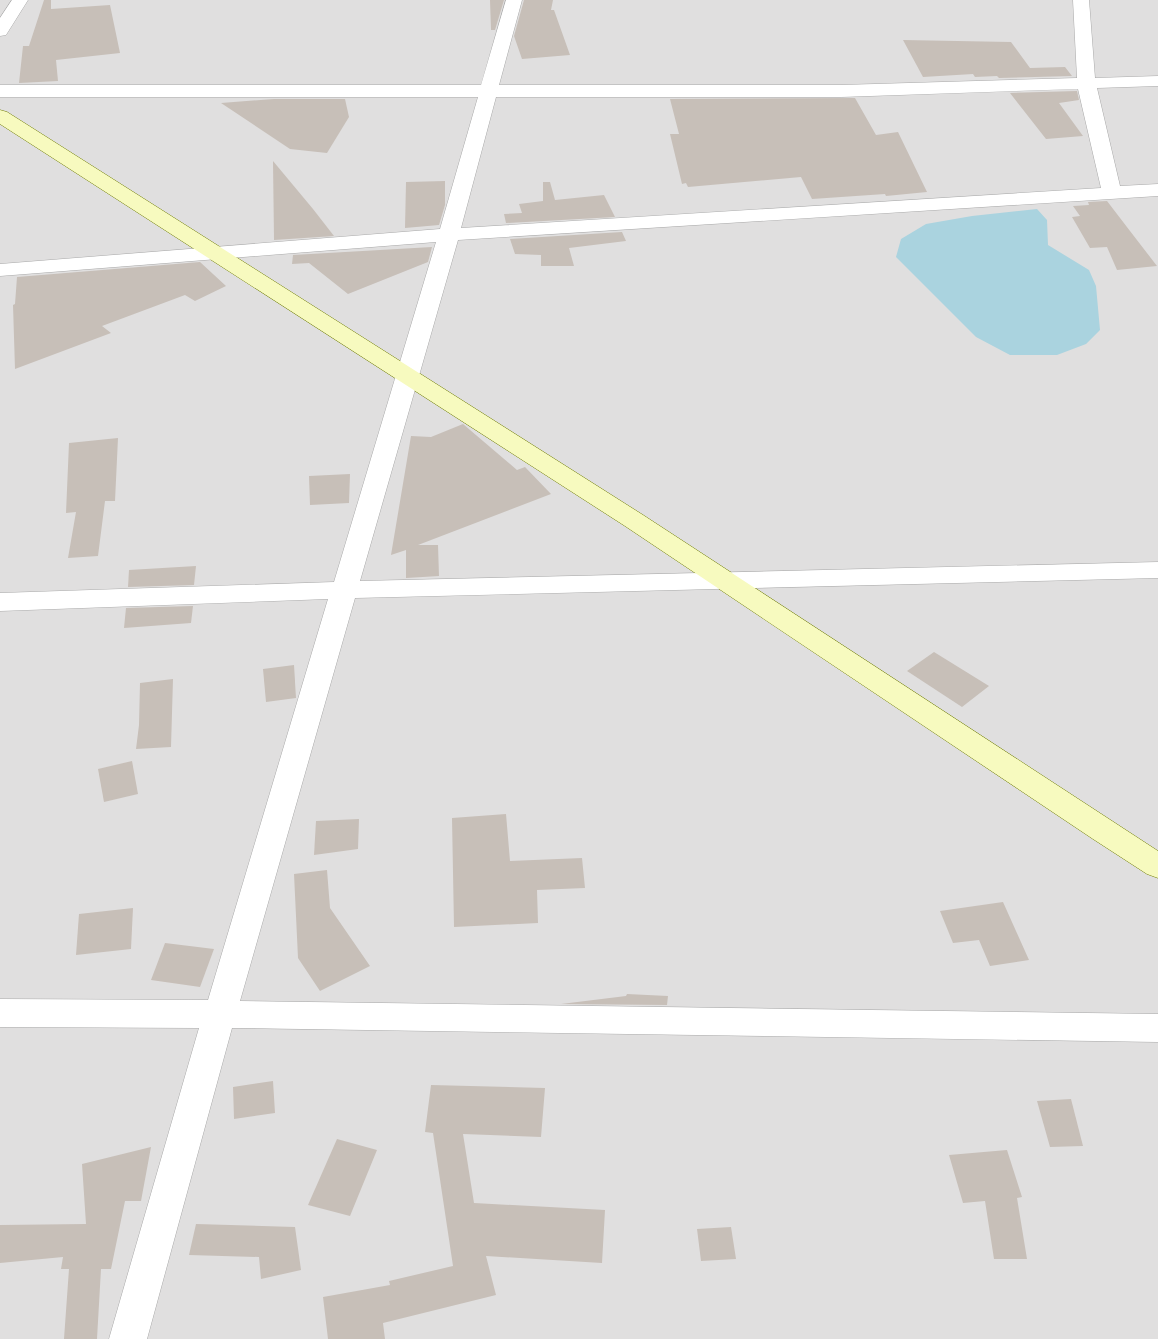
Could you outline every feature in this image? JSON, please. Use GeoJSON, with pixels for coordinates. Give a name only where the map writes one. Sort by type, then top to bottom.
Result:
{"type":"FeatureCollection","features":[{"type":"Feature","properties":{"kind":"main road"},"geometry":{"type":"LineString","coordinates":[[0,116],[407,374],[725,580],[1018,776],[1158,866]]}},
{"type":"Feature","properties":{"kind":"street"},"geometry":{"type":"LineString","coordinates":[[0,31],[20,0]]}},
{"type":"Feature","properties":{"kind":"street"},"geometry":{"type":"LineString","coordinates":[[128,1339],[219,1014],[490,91],[514,0]]}},
{"type":"Feature","properties":{"kind":"street"},"geometry":{"type":"LineString","coordinates":[[1081,0],[1086,82],[1112,193]]}},
{"type":"Feature","properties":{"kind":"street"},"geometry":{"type":"LineString","coordinates":[[0,91],[841,91],[1158,81]]}},
{"type":"Feature","properties":{"kind":"street"},"geometry":{"type":"LineString","coordinates":[[0,270],[211,250],[1158,190]]}},
{"type":"Feature","properties":{"kind":"street"},"geometry":{"type":"LineString","coordinates":[[0,602],[344,590],[1158,570]]}},
{"type":"Feature","properties":{"kind":"street"},"geometry":{"type":"LineString","coordinates":[[0,1013],[219,1014],[1158,1028]]}},
{"type":"Feature","properties":{"kind":"shaded area"},"geometry":{"type":"Polygon","coordinates":[[[0,0],[1158,0],[1158,1339],[0,1339],[0,0]]]}},
{"type":"Feature","properties":{"kind":"water"},"geometry":{"type":"Polygon","coordinates":[[[1037,209],[1047,220],[1048,245],[1089,270],[1096,286],[1100,330],[1086,344],[1057,355],[1010,355],[976,337],[896,257],[901,239],[926,224],[972,216],[1037,209]]]}},
{"type":"Feature","properties":{"kind":"building"},"geometry":{"type":"Polygon","coordinates":[[[44,0],[51,0],[51,9],[110,5],[120,53],[56,60],[58,81],[19,83],[23,46],[29,46],[44,0]]]}},
{"type":"Feature","properties":{"kind":"building"},"geometry":{"type":"Polygon","coordinates":[[[490,0],[504,0],[495,30],[491,30],[490,0]]]}},
{"type":"Feature","properties":{"kind":"building"},"geometry":{"type":"Polygon","coordinates":[[[524,0],[553,0],[551,10],[554,10],[570,55],[522,59],[514,36],[524,0]]]}},
{"type":"Feature","properties":{"kind":"building"},"geometry":{"type":"Polygon","coordinates":[[[903,40],[1011,42],[1030,68],[1065,67],[1072,76],[999,78],[997,76],[975,77],[973,74],[923,77],[903,40]]]}},
{"type":"Feature","properties":{"kind":"building"},"geometry":{"type":"Polygon","coordinates":[[[1077,91],[1079,100],[1059,103],[1083,136],[1046,139],[1010,93],[1077,91]]]}},
{"type":"Feature","properties":{"kind":"building"},"geometry":{"type":"Polygon","coordinates":[[[855,98],[876,135],[898,132],[927,192],[886,196],[885,194],[812,199],[801,177],[688,187],[686,183],[682,184],[670,134],[679,134],[670,99],[855,98]]]}},
{"type":"Feature","properties":{"kind":"building"},"geometry":{"type":"Polygon","coordinates":[[[274,99],[345,99],[349,117],[327,153],[290,149],[221,103],[274,99]]]}},
{"type":"Feature","properties":{"kind":"building"},"geometry":{"type":"Polygon","coordinates":[[[273,161],[313,209],[334,236],[274,240],[273,161]]]}},
{"type":"Feature","properties":{"kind":"building"},"geometry":{"type":"Polygon","coordinates":[[[445,181],[445,205],[439,225],[405,228],[406,182],[445,181]]]}},
{"type":"Feature","properties":{"kind":"building"},"geometry":{"type":"Polygon","coordinates":[[[543,182],[550,182],[555,200],[604,195],[615,217],[506,223],[504,214],[522,213],[519,204],[543,201],[543,182]]]}},
{"type":"Feature","properties":{"kind":"building"},"geometry":{"type":"Polygon","coordinates":[[[1107,201],[1157,266],[1117,270],[1107,247],[1090,248],[1072,217],[1080,216],[1073,206],[1089,205],[1088,202],[1107,201]]]}},
{"type":"Feature","properties":{"kind":"building"},"geometry":{"type":"Polygon","coordinates":[[[622,232],[626,241],[569,248],[574,266],[541,266],[541,255],[515,254],[510,239],[622,232]]]}},
{"type":"Feature","properties":{"kind":"building"},"geometry":{"type":"Polygon","coordinates":[[[432,247],[428,262],[348,294],[309,263],[292,264],[293,255],[432,247]]]}},
{"type":"Feature","properties":{"kind":"building"},"geometry":{"type":"Polygon","coordinates":[[[200,262],[226,286],[195,301],[185,295],[102,326],[111,333],[15,369],[13,305],[15,304],[17,277],[200,262]]]}},
{"type":"Feature","properties":{"kind":"building"},"geometry":{"type":"Polygon","coordinates":[[[463,424],[517,470],[525,467],[551,494],[418,545],[438,545],[439,576],[406,578],[406,550],[391,555],[411,436],[431,437],[463,424]]]}},
{"type":"Feature","properties":{"kind":"building"},"geometry":{"type":"Polygon","coordinates":[[[118,438],[115,501],[105,501],[98,556],[68,558],[76,512],[66,513],[69,443],[118,438]]]}},
{"type":"Feature","properties":{"kind":"building"},"geometry":{"type":"Polygon","coordinates":[[[350,474],[349,503],[310,505],[309,476],[350,474]]]}},
{"type":"Feature","properties":{"kind":"building"},"geometry":{"type":"Polygon","coordinates":[[[196,566],[194,585],[128,587],[129,570],[196,566]]]}},
{"type":"Feature","properties":{"kind":"building"},"geometry":{"type":"Polygon","coordinates":[[[193,606],[191,623],[124,628],[126,608],[193,606]]]}},
{"type":"Feature","properties":{"kind":"building"},"geometry":{"type":"Polygon","coordinates":[[[934,652],[989,686],[962,707],[907,671],[934,652]]]}},
{"type":"Feature","properties":{"kind":"building"},"geometry":{"type":"Polygon","coordinates":[[[294,665],[296,698],[266,702],[263,669],[294,665]]]}},
{"type":"Feature","properties":{"kind":"building"},"geometry":{"type":"Polygon","coordinates":[[[173,679],[171,747],[136,749],[139,725],[140,683],[173,679]]]}},
{"type":"Feature","properties":{"kind":"building"},"geometry":{"type":"Polygon","coordinates":[[[132,761],[138,794],[104,802],[98,769],[132,761]]]}},
{"type":"Feature","properties":{"kind":"building"},"geometry":{"type":"Polygon","coordinates":[[[506,814],[510,861],[582,858],[585,888],[537,890],[538,923],[454,927],[452,818],[506,814]]]}},
{"type":"Feature","properties":{"kind":"building"},"geometry":{"type":"Polygon","coordinates":[[[359,819],[358,849],[314,855],[316,821],[359,819]]]}},
{"type":"Feature","properties":{"kind":"building"},"geometry":{"type":"Polygon","coordinates":[[[327,870],[330,908],[370,966],[320,991],[298,958],[294,874],[327,870]]]}},
{"type":"Feature","properties":{"kind":"building"},"geometry":{"type":"Polygon","coordinates":[[[1003,902],[1029,960],[990,966],[979,940],[953,943],[940,911],[1003,902]]]}},
{"type":"Feature","properties":{"kind":"building"},"geometry":{"type":"Polygon","coordinates":[[[133,908],[131,949],[76,955],[79,914],[133,908]]]}},
{"type":"Feature","properties":{"kind":"building"},"geometry":{"type":"Polygon","coordinates":[[[165,943],[214,949],[200,987],[151,980],[165,943]]]}},
{"type":"Feature","properties":{"kind":"building"},"geometry":{"type":"Polygon","coordinates":[[[627,994],[668,996],[667,1005],[561,1004],[626,996],[627,994]]]}},
{"type":"Feature","properties":{"kind":"building"},"geometry":{"type":"Polygon","coordinates":[[[273,1081],[275,1113],[234,1119],[233,1087],[273,1081]]]}},
{"type":"Feature","properties":{"kind":"building"},"geometry":{"type":"Polygon","coordinates":[[[431,1085],[545,1088],[541,1137],[463,1134],[474,1203],[605,1210],[602,1263],[486,1256],[496,1295],[383,1323],[385,1339],[328,1339],[323,1297],[390,1285],[389,1281],[453,1266],[433,1133],[425,1132],[431,1085]]]}},
{"type":"Feature","properties":{"kind":"building"},"geometry":{"type":"Polygon","coordinates":[[[1071,1099],[1083,1146],[1050,1147],[1037,1101],[1071,1099]]]}},
{"type":"Feature","properties":{"kind":"building"},"geometry":{"type":"Polygon","coordinates":[[[337,1139],[377,1150],[350,1216],[308,1205],[337,1139]]]}},
{"type":"Feature","properties":{"kind":"building"},"geometry":{"type":"Polygon","coordinates":[[[151,1147],[141,1201],[125,1201],[111,1269],[101,1269],[97,1339],[64,1339],[69,1269],[61,1269],[63,1257],[0,1263],[0,1225],[86,1224],[82,1164],[151,1147]]]}},
{"type":"Feature","properties":{"kind":"building"},"geometry":{"type":"Polygon","coordinates":[[[1007,1150],[1022,1197],[1017,1198],[1027,1259],[994,1259],[985,1201],[963,1203],[949,1155],[1007,1150]]]}},
{"type":"Feature","properties":{"kind":"building"},"geometry":{"type":"Polygon","coordinates":[[[196,1224],[295,1227],[301,1270],[261,1279],[259,1257],[189,1255],[196,1224]]]}},
{"type":"Feature","properties":{"kind":"building"},"geometry":{"type":"Polygon","coordinates":[[[731,1227],[736,1259],[701,1261],[697,1229],[731,1227]]]}}]}
